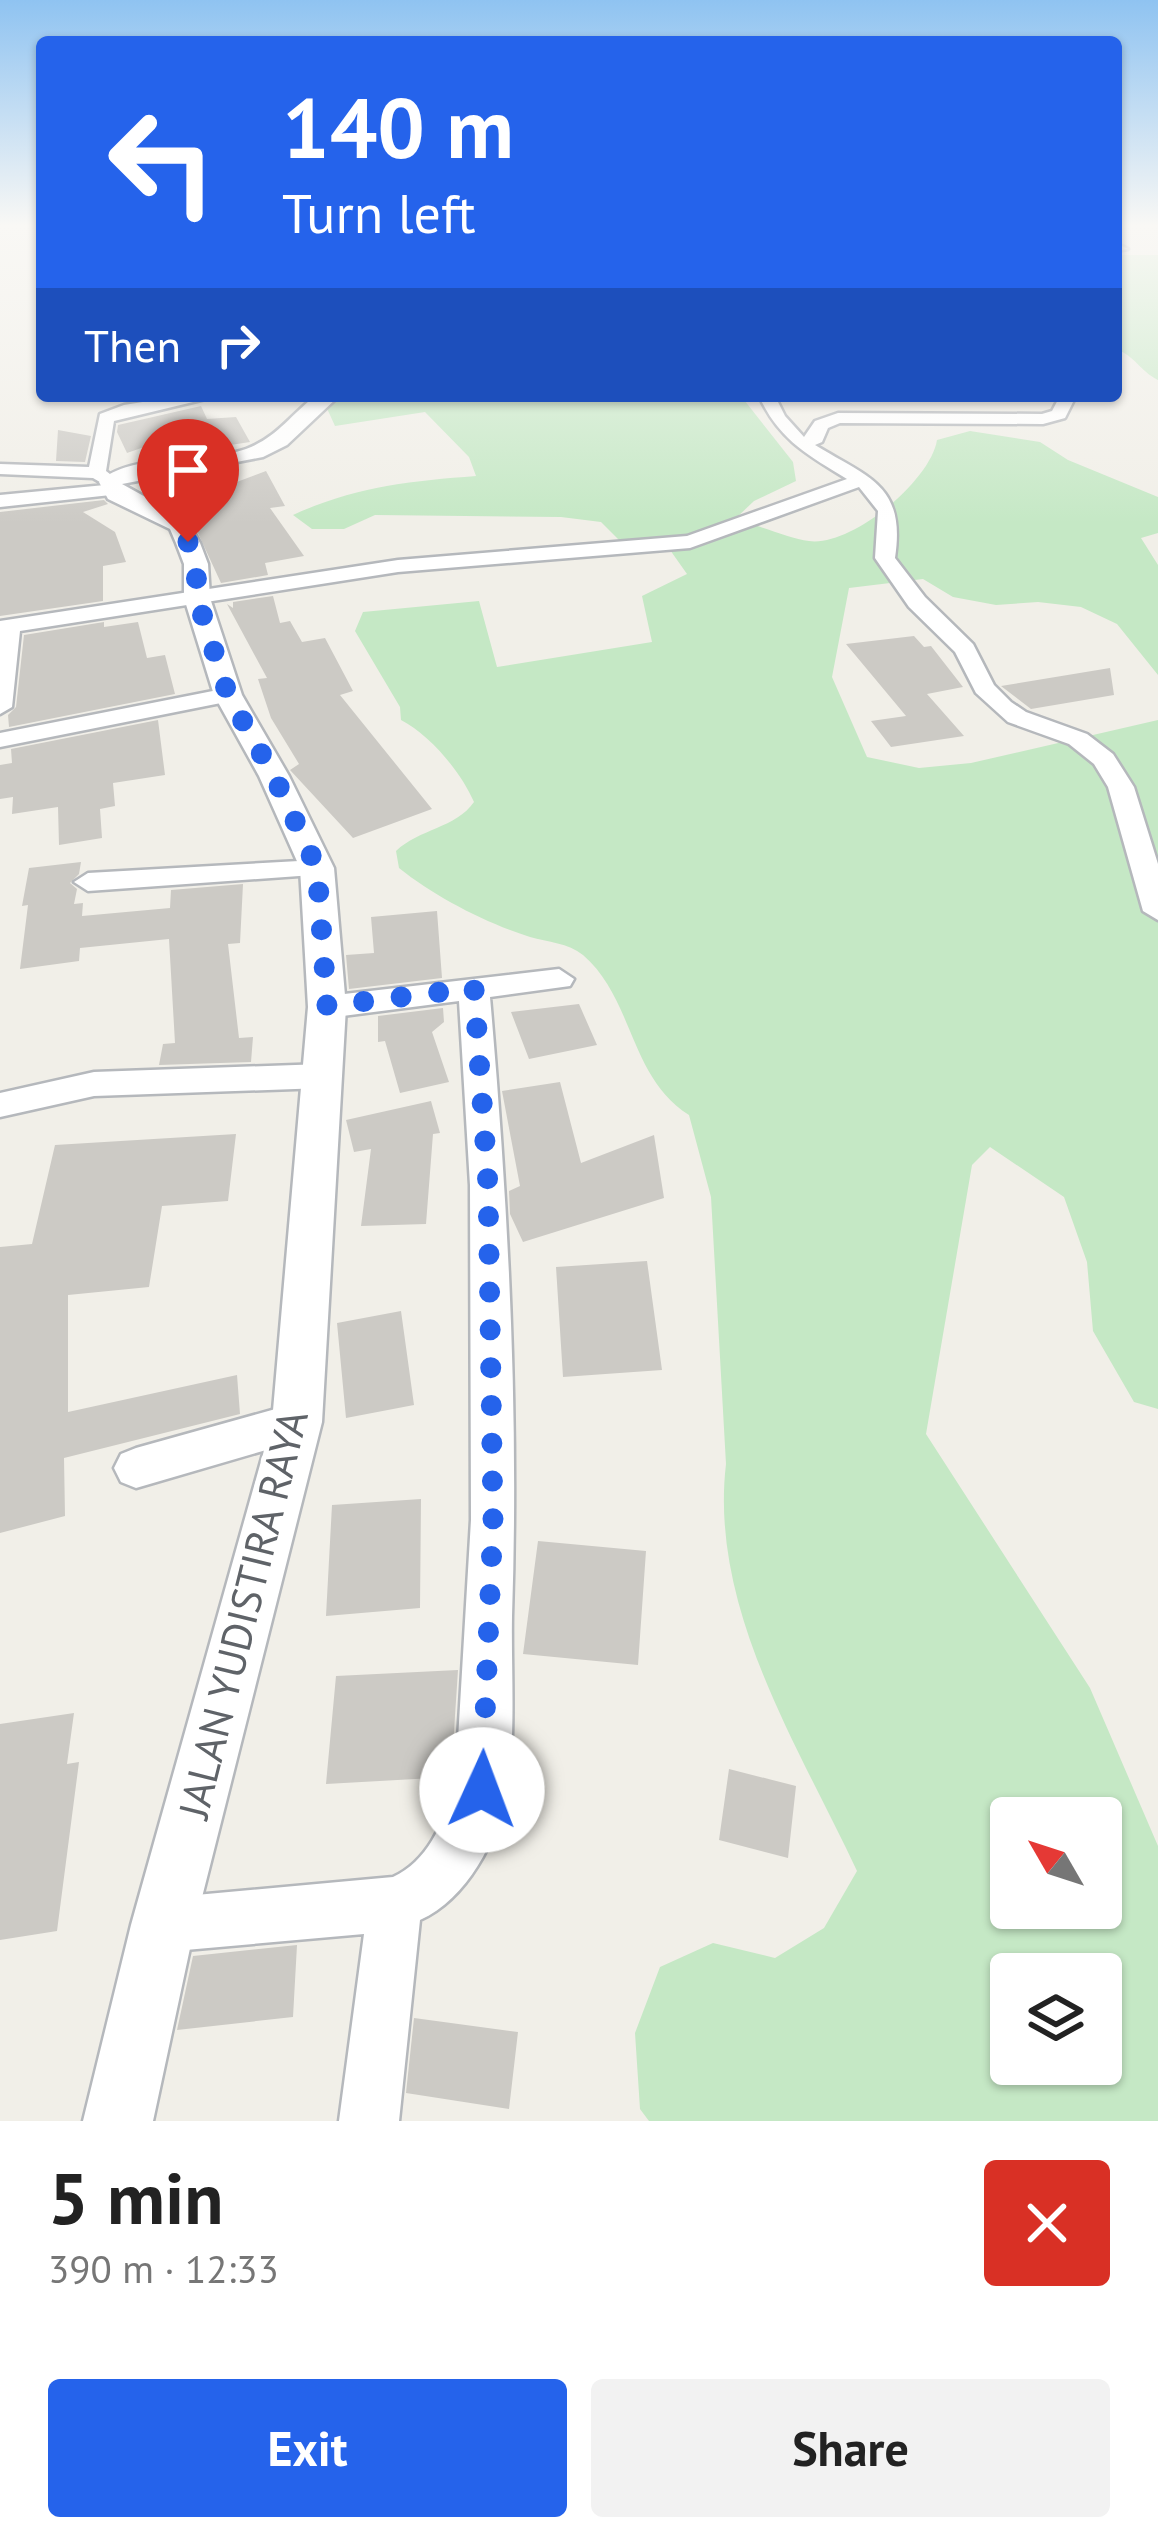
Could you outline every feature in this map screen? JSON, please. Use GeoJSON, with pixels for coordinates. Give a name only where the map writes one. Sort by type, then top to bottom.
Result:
{"type":"FeatureCollection","features":[{"type":"Feature","properties":{"kind":"street"},"geometry":{"type":"LineString","coordinates":[[107,482],[109,416],[180,402]]}},
{"type":"Feature","properties":{"kind":"street"},"geometry":{"type":"LineString","coordinates":[[0,502],[264,449],[292,430],[318,402]]}},
{"type":"Feature","properties":{"kind":"street"},"geometry":{"type":"LineString","coordinates":[[769,402],[773,415],[800,445],[877,492],[890,514],[885,558],[916,602],[964,649],[984,688],[1017,717],[1078,739],[1104,759],[1121,787],[1158,911]]}},
{"type":"Feature","properties":{"kind":"street"},"geometry":{"type":"LineString","coordinates":[[800,445],[816,438],[821,424],[838,418],[1050,418],[1066,402]]}},
{"type":"Feature","properties":{"kind":"street"},"geometry":{"type":"LineString","coordinates":[[0,469],[107,482]]}},
{"type":"Feature","properties":{"kind":"street"},"geometry":{"type":"LineString","coordinates":[[0,707],[5,627],[398,566],[690,542],[860,481]]}},
{"type":"Feature","properties":{"kind":"street","name":"JALAN YUDISTIRA RAYA"},"geometry":{"type":"LineString","coordinates":[[107,482],[179,524],[196,564],[197,598],[228,695],[274,776],[317,868],[327,1006],[297,1422],[163,1925],[118,2121]]}},
{"type":"Feature","properties":{"kind":"street"},"geometry":{"type":"LineString","coordinates":[[0,740],[228,695]]}},
{"type":"Feature","properties":{"kind":"street"},"geometry":{"type":"LineString","coordinates":[[88,882],[317,868]]}},
{"type":"Feature","properties":{"kind":"street"},"geometry":{"type":"LineString","coordinates":[[327,1006],[559,979]]}},
{"type":"Feature","properties":{"kind":"street"},"geometry":{"type":"LineString","coordinates":[[163,1925],[395,1904],[430,1888],[459,1847],[482,1790],[493,1520],[488,1185],[474,988]]}},
{"type":"Feature","properties":{"kind":"street"},"geometry":{"type":"LineString","coordinates":[[0,1105],[94,1084],[323,1076]]}},
{"type":"Feature","properties":{"kind":"street"},"geometry":{"type":"LineString","coordinates":[[136,1468],[297,1422]]}},
{"type":"Feature","properties":{"kind":"street"},"geometry":{"type":"LineString","coordinates":[[369,2121],[395,1904]]}},
{"type":"Feature","properties":{"kind":"green space"},"geometry":{"type":"Polygon","coordinates":[[[1122,326],[1158,326],[1158,380],[1122,352],[1122,326]]]}},
{"type":"Feature","properties":{"kind":"green space"},"geometry":{"type":"Polygon","coordinates":[[[746,402],[793,462],[796,481],[754,501],[735,519],[809,541],[827,540],[867,522],[921,473],[937,440],[970,431],[1040,442],[1068,460],[1158,497],[1158,533],[1141,538],[1158,565],[1158,675],[1117,624],[1081,607],[1038,602],[996,605],[953,597],[923,579],[849,588],[832,677],[867,757],[919,768],[971,763],[1158,720],[1158,1409],[1134,1402],[1093,1331],[1087,1262],[1064,1197],[990,1147],[972,1165],[926,1434],[1090,1688],[1158,1846],[1158,2121],[649,2121],[640,2109],[635,2033],[660,1967],[713,1943],[775,1958],[824,1928],[857,1871],[763,1674],[731,1571],[724,1518],[726,1464],[711,1197],[689,1115],[654,1080],[613,993],[583,955],[479,917],[399,868],[396,851],[457,818],[474,802],[444,755],[401,720],[400,707],[355,631],[363,612],[479,601],[497,667],[652,642],[642,596],[687,574],[663,540],[624,545],[601,522],[561,517],[375,515],[344,529],[312,529],[293,515],[383,487],[476,476],[469,457],[425,412],[335,426],[325,404],[746,402]]]}},
{"type":"Feature","properties":{"kind":"building"},"geometry":{"type":"Polygon","coordinates":[[[201,406],[207,419],[236,417],[250,442],[152,457],[147,446],[127,453],[117,432],[118,425],[201,406]]]}},
{"type":"Feature","properties":{"kind":"building"},"geometry":{"type":"Polygon","coordinates":[[[58,430],[91,436],[85,462],[56,461],[58,430]]]}},
{"type":"Feature","properties":{"kind":"building"},"geometry":{"type":"Polygon","coordinates":[[[238,466],[221,488],[266,471],[285,506],[270,508],[304,556],[265,563],[268,575],[221,583],[191,518],[170,485],[163,487],[161,481],[238,466]]]}},
{"type":"Feature","properties":{"kind":"building"},"geometry":{"type":"Polygon","coordinates":[[[104,500],[108,504],[83,512],[115,532],[126,562],[103,566],[103,601],[0,616],[0,512],[104,500]]]}},
{"type":"Feature","properties":{"kind":"building"},"geometry":{"type":"Polygon","coordinates":[[[273,596],[280,623],[290,621],[302,642],[325,638],[353,691],[340,695],[432,809],[353,838],[290,770],[299,764],[271,718],[258,679],[267,678],[227,604],[233,608],[233,602],[273,596]]]}},
{"type":"Feature","properties":{"kind":"building"},"geometry":{"type":"Polygon","coordinates":[[[104,622],[104,627],[138,622],[147,658],[165,655],[175,694],[9,727],[8,715],[16,707],[24,635],[104,622]]]}},
{"type":"Feature","properties":{"kind":"building"},"geometry":{"type":"Polygon","coordinates":[[[914,636],[924,647],[931,646],[963,687],[927,694],[964,736],[891,747],[871,721],[906,716],[846,644],[914,636]]]}},
{"type":"Feature","properties":{"kind":"building"},"geometry":{"type":"Polygon","coordinates":[[[1110,668],[1114,695],[1031,709],[1001,686],[1110,668]]]}},
{"type":"Feature","properties":{"kind":"building"},"geometry":{"type":"Polygon","coordinates":[[[158,720],[165,775],[113,783],[115,806],[100,809],[102,838],[59,845],[58,807],[12,814],[13,797],[0,799],[0,765],[12,763],[11,749],[158,720]]]}},
{"type":"Feature","properties":{"kind":"building"},"geometry":{"type":"Polygon","coordinates":[[[81,862],[79,874],[70,883],[77,889],[74,904],[83,903],[82,916],[170,908],[171,890],[243,884],[240,943],[228,944],[239,1038],[253,1037],[251,1062],[159,1065],[163,1044],[175,1043],[169,939],[80,948],[79,961],[20,969],[29,868],[81,862]]]}},
{"type":"Feature","properties":{"kind":"building"},"geometry":{"type":"Polygon","coordinates":[[[437,911],[442,978],[349,989],[346,955],[374,953],[371,917],[437,911]]]}},
{"type":"Feature","properties":{"kind":"building"},"geometry":{"type":"Polygon","coordinates":[[[579,1004],[597,1045],[529,1059],[511,1012],[579,1004]]]}},
{"type":"Feature","properties":{"kind":"building"},"geometry":{"type":"Polygon","coordinates":[[[443,1008],[444,1022],[432,1032],[449,1082],[400,1093],[385,1041],[378,1042],[378,1016],[443,1008]]]}},
{"type":"Feature","properties":{"kind":"building"},"geometry":{"type":"Polygon","coordinates":[[[560,1082],[581,1163],[654,1135],[664,1198],[523,1242],[510,1214],[509,1191],[520,1186],[502,1091],[560,1082]]]}},
{"type":"Feature","properties":{"kind":"building"},"geometry":{"type":"Polygon","coordinates":[[[431,1101],[440,1133],[433,1134],[426,1224],[361,1226],[371,1149],[354,1152],[346,1120],[431,1101]]]}},
{"type":"Feature","properties":{"kind":"building"},"geometry":{"type":"Polygon","coordinates":[[[236,1134],[228,1201],[162,1206],[149,1287],[68,1295],[68,1412],[237,1375],[240,1414],[64,1458],[65,1516],[0,1533],[0,1247],[32,1244],[55,1145],[236,1134]]]}},
{"type":"Feature","properties":{"kind":"building"},"geometry":{"type":"Polygon","coordinates":[[[647,1261],[662,1370],[563,1377],[556,1267],[647,1261]]]}},
{"type":"Feature","properties":{"kind":"building"},"geometry":{"type":"Polygon","coordinates":[[[401,1311],[414,1405],[346,1418],[337,1323],[401,1311]]]}},
{"type":"Feature","properties":{"kind":"building"},"geometry":{"type":"Polygon","coordinates":[[[421,1499],[420,1608],[326,1616],[332,1505],[421,1499]]]}},
{"type":"Feature","properties":{"kind":"building"},"geometry":{"type":"Polygon","coordinates":[[[538,1541],[646,1551],[638,1665],[523,1654],[538,1541]]]}},
{"type":"Feature","properties":{"kind":"building"},"geometry":{"type":"Polygon","coordinates":[[[458,1670],[451,1777],[326,1784],[336,1676],[458,1670]]]}},
{"type":"Feature","properties":{"kind":"building"},"geometry":{"type":"Polygon","coordinates":[[[74,1713],[67,1764],[79,1762],[57,1931],[0,1940],[0,1724],[74,1713]]]}},
{"type":"Feature","properties":{"kind":"building"},"geometry":{"type":"Polygon","coordinates":[[[729,1769],[796,1786],[788,1858],[719,1840],[729,1769]]]}},
{"type":"Feature","properties":{"kind":"building"},"geometry":{"type":"Polygon","coordinates":[[[297,1945],[293,2017],[177,2030],[193,1956],[297,1945]]]}},
{"type":"Feature","properties":{"kind":"building"},"geometry":{"type":"Polygon","coordinates":[[[414,2018],[518,2032],[509,2109],[406,2093],[414,2018]]]}},
{"type":"Feature","properties":{"kind":"route"},"geometry":{"type":"LineString","coordinates":[[188,542],[196,564],[197,598],[228,695],[274,776],[317,868],[327,1006],[474,988],[488,1185],[493,1520],[482,1790]]}}]}
